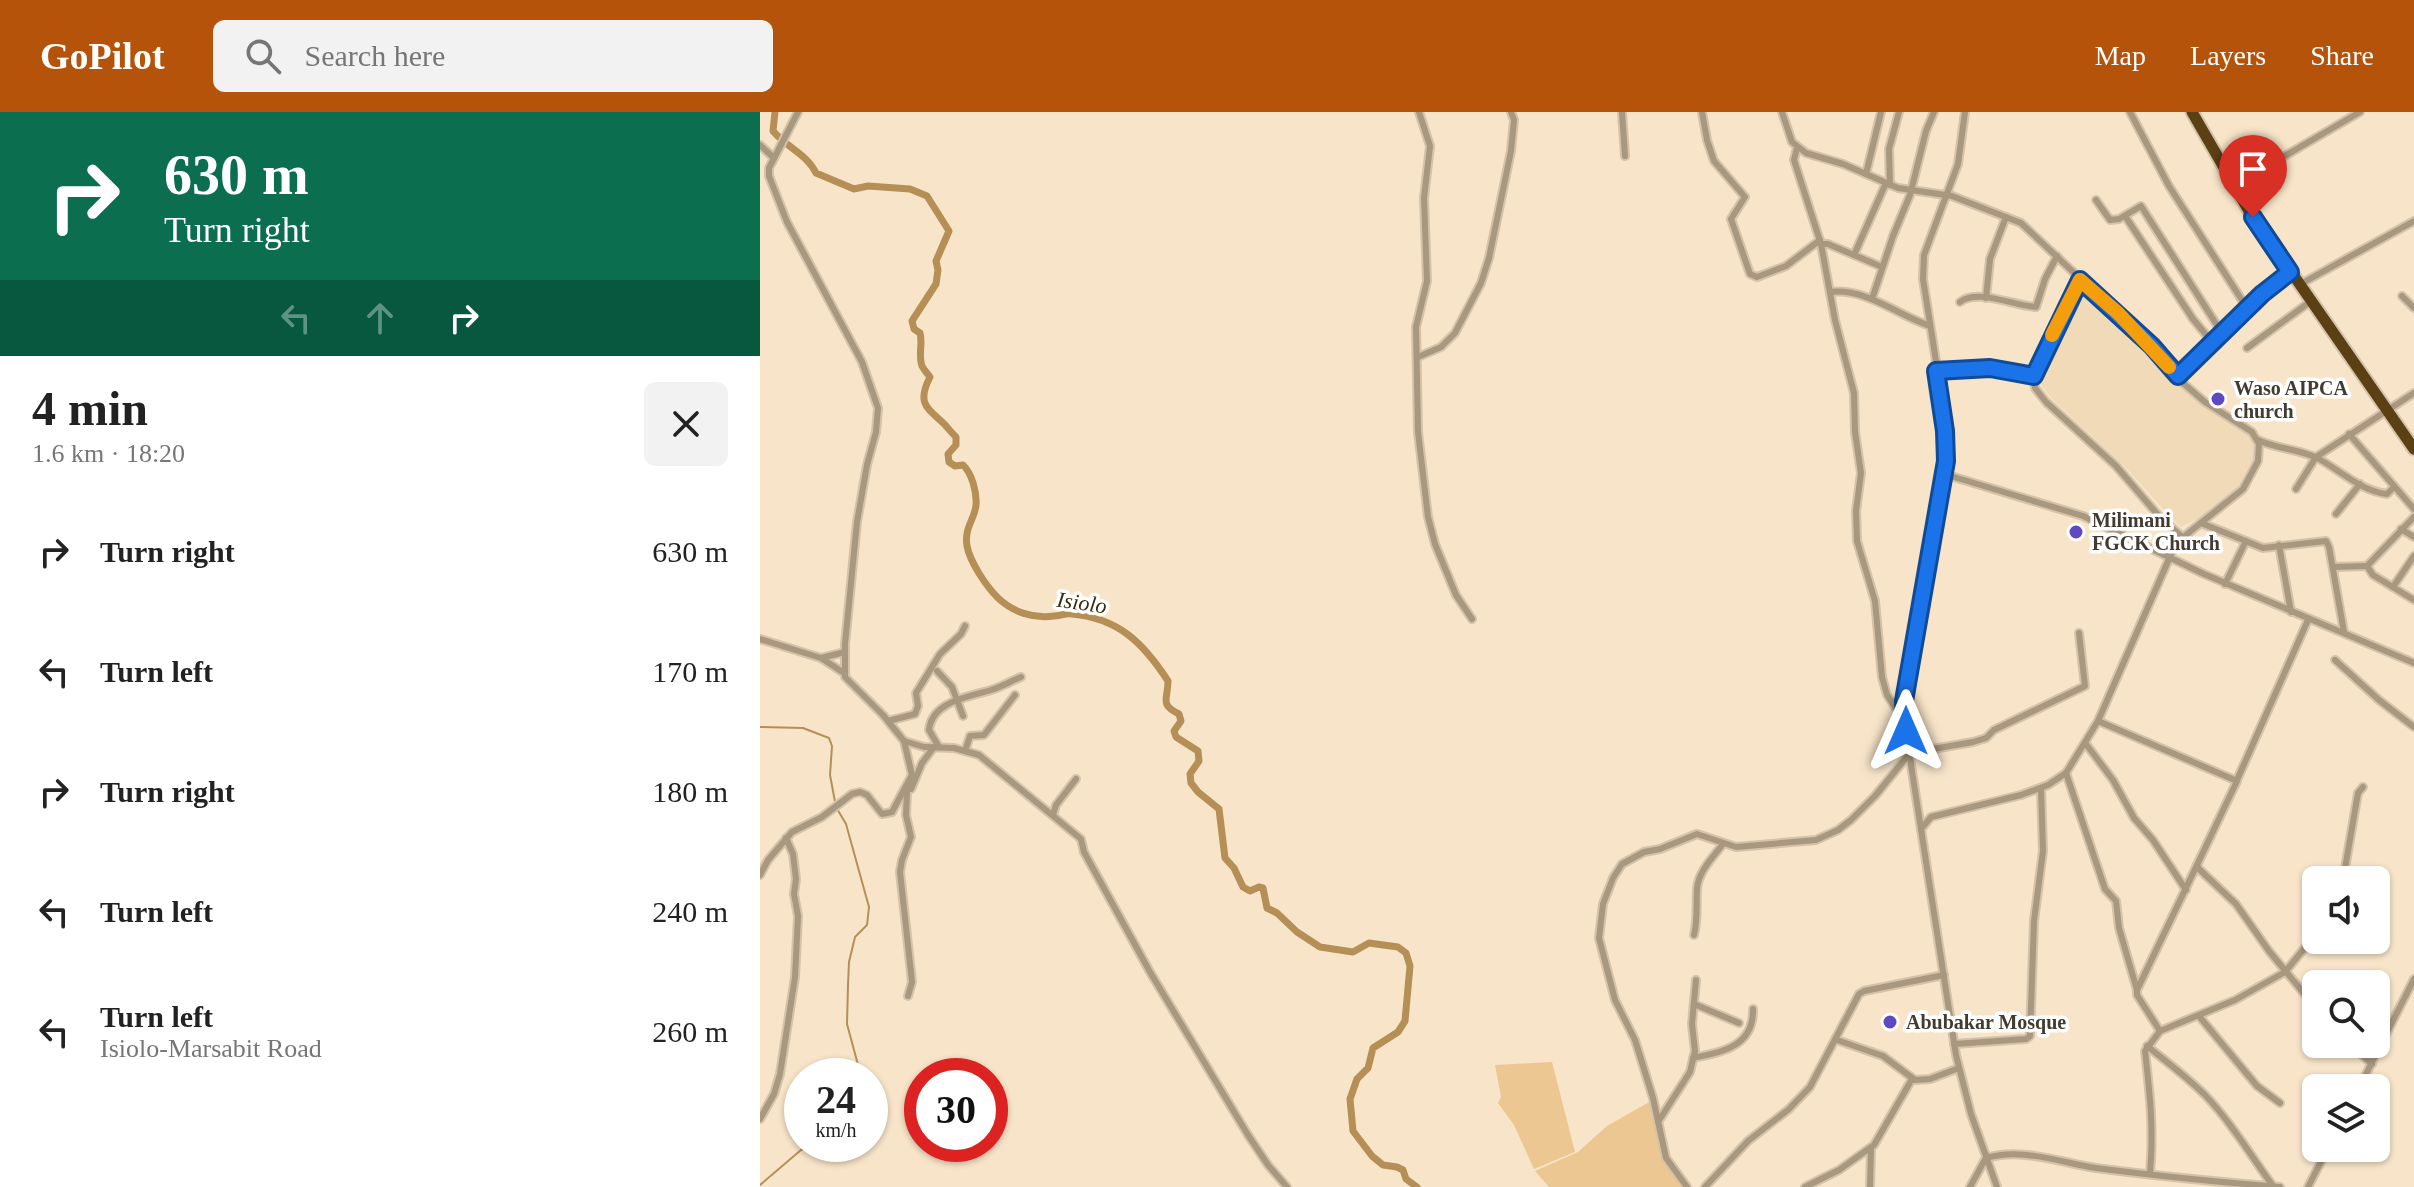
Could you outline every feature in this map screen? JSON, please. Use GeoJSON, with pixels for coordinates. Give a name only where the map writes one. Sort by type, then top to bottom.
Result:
{"type":"FeatureCollection","features":[{"type":"Feature","properties":{"kind":"highway"},"geometry":{"type":"LineString","coordinates":[[2192,112],[2234,186],[2290,272],[2414,449]]}},
{"type":"Feature","properties":{"kind":"street"},"geometry":{"type":"LineString","coordinates":[[798,112],[769,168],[769,176],[778,204],[850,337],[878,408],[857,522],[844,673]]}},
{"type":"Feature","properties":{"kind":"street"},"geometry":{"type":"LineString","coordinates":[[1419,112],[1430,146],[1424,198],[1428,273],[1416,327],[1417,416],[1430,527],[1439,559],[1456,595],[1472,619]]}},
{"type":"Feature","properties":{"kind":"street"},"geometry":{"type":"LineString","coordinates":[[1418,357],[1441,347],[1455,333],[1485,272],[1511,151],[1514,120],[1511,112]]}},
{"type":"Feature","properties":{"kind":"street"},"geometry":{"type":"LineString","coordinates":[[1622,112],[1625,156]]}},
{"type":"Feature","properties":{"kind":"street"},"geometry":{"type":"LineString","coordinates":[[1702,112],[1714,161],[1745,197],[1731,219],[1750,274],[1757,277],[1779,270],[1820,242]]}},
{"type":"Feature","properties":{"kind":"street"},"geometry":{"type":"LineString","coordinates":[[1782,112],[1797,148],[1888,184],[1945,195],[2006,217],[2029,229],[2152,346],[2198,397],[2252,432],[2258,440],[2260,454],[2249,480],[2236,496],[2181,536],[2098,721],[2066,773],[2041,788],[1995,803],[1931,817],[1921,829]]}},
{"type":"Feature","properties":{"kind":"street"},"geometry":{"type":"LineString","coordinates":[[1866,174],[1881,112]]}},
{"type":"Feature","properties":{"kind":"street"},"geometry":{"type":"LineString","coordinates":[[1854,255],[1888,184],[1889,149],[1899,112]]}},
{"type":"Feature","properties":{"kind":"street"},"geometry":{"type":"LineString","coordinates":[[1872,299],[1912,190],[1926,131],[1934,112]]}},
{"type":"Feature","properties":{"kind":"street"},"geometry":{"type":"LineString","coordinates":[[1965,112],[1958,164],[1924,255],[1923,279],[1945,431],[1944,474],[1929,548],[1904,720],[1954,1044],[1971,1114],[1997,1187]]}},
{"type":"Feature","properties":{"kind":"street"},"geometry":{"type":"LineString","coordinates":[[2130,112],[2169,186],[2247,308]]}},
{"type":"Feature","properties":{"kind":"street"},"geometry":{"type":"LineString","coordinates":[[2234,186],[2360,112]]}},
{"type":"Feature","properties":{"kind":"street"},"geometry":{"type":"LineString","coordinates":[[760,145],[774,158]]}},
{"type":"Feature","properties":{"kind":"street"},"geometry":{"type":"LineString","coordinates":[[1797,148],[1794,160],[1820,242],[1856,408],[1855,432],[1861,473],[1856,511],[1857,541],[1875,601],[1882,677],[1887,695],[1904,720]]}},
{"type":"Feature","properties":{"kind":"street"},"geometry":{"type":"LineString","coordinates":[[760,174],[769,168]]}},
{"type":"Feature","properties":{"kind":"street"},"geometry":{"type":"LineString","coordinates":[[2096,200],[2109,219],[2125,216],[2141,206],[2145,210],[2222,333]]}},
{"type":"Feature","properties":{"kind":"street"},"geometry":{"type":"LineString","coordinates":[[2125,216],[2193,319],[2212,342]]}},
{"type":"Feature","properties":{"kind":"street"},"geometry":{"type":"LineString","coordinates":[[1986,298],[1990,259],[2006,217]]}},
{"type":"Feature","properties":{"kind":"street"},"geometry":{"type":"LineString","coordinates":[[2299,285],[2414,221]]}},
{"type":"Feature","properties":{"kind":"street"},"geometry":{"type":"LineString","coordinates":[[1820,242],[1882,267]]}},
{"type":"Feature","properties":{"kind":"street"},"geometry":{"type":"LineString","coordinates":[[1960,302],[1966,297],[1986,298],[2037,306],[2045,279],[2057,256]]}},
{"type":"Feature","properties":{"kind":"street"},"geometry":{"type":"LineString","coordinates":[[2178,376],[2247,308],[2290,272]]}},
{"type":"Feature","properties":{"kind":"street"},"geometry":{"type":"LineString","coordinates":[[2080,280],[2034,376],[2035,388],[2116,466],[2158,515],[2181,536]]}},
{"type":"Feature","properties":{"kind":"street"},"geometry":{"type":"LineString","coordinates":[[1830,292],[1848,292],[1872,299],[1930,326]]}},
{"type":"Feature","properties":{"kind":"street"},"geometry":{"type":"LineString","coordinates":[[2402,296],[2414,308]]}},
{"type":"Feature","properties":{"kind":"street"},"geometry":{"type":"LineString","coordinates":[[2247,348],[2311,301]]}},
{"type":"Feature","properties":{"kind":"street"},"geometry":{"type":"LineString","coordinates":[[1936,371],[1990,368],[2034,376]]}},
{"type":"Feature","properties":{"kind":"street"},"geometry":{"type":"LineString","coordinates":[[2296,489],[2316,457],[2414,393]]}},
{"type":"Feature","properties":{"kind":"street"},"geometry":{"type":"LineString","coordinates":[[2349,434],[2414,509]]}},
{"type":"Feature","properties":{"kind":"street"},"geometry":{"type":"LineString","coordinates":[[2258,440],[2316,457],[2345,477],[2385,495],[2394,487]]}},
{"type":"Feature","properties":{"kind":"street"},"geometry":{"type":"LineString","coordinates":[[1944,474],[2083,516],[2225,584],[2414,663]]}},
{"type":"Feature","properties":{"kind":"street"},"geometry":{"type":"LineString","coordinates":[[2336,514],[2360,484]]}},
{"type":"Feature","properties":{"kind":"street"},"geometry":{"type":"LineString","coordinates":[[2333,567],[2367,566],[2414,517]]}},
{"type":"Feature","properties":{"kind":"street"},"geometry":{"type":"LineString","coordinates":[[2200,523],[2263,548],[2324,540],[2329,547],[2344,632]]}},
{"type":"Feature","properties":{"kind":"street"},"geometry":{"type":"LineString","coordinates":[[2401,529],[2414,537]]}},
{"type":"Feature","properties":{"kind":"street"},"geometry":{"type":"LineString","coordinates":[[2225,584],[2246,541]]}},
{"type":"Feature","properties":{"kind":"street"},"geometry":{"type":"LineString","coordinates":[[2279,545],[2291,612]]}},
{"type":"Feature","properties":{"kind":"street"},"geometry":{"type":"LineString","coordinates":[[2393,587],[2414,556]]}},
{"type":"Feature","properties":{"kind":"street"},"geometry":{"type":"LineString","coordinates":[[2367,566],[2373,575],[2414,600]]}},
{"type":"Feature","properties":{"kind":"street"},"geometry":{"type":"LineString","coordinates":[[2137,990],[2234,792],[2308,620]]}},
{"type":"Feature","properties":{"kind":"street"},"geometry":{"type":"LineString","coordinates":[[888,721],[915,714],[918,706],[916,693],[940,654],[965,626]]}},
{"type":"Feature","properties":{"kind":"street"},"geometry":{"type":"LineString","coordinates":[[1687,1187],[1666,1158],[1641,1059],[1615,1000],[1601,952],[1599,938],[1603,904],[1618,869],[1637,855],[1697,834],[1723,844],[1746,847],[1784,841],[1806,842],[1838,830],[1870,802],[1910,753],[1983,739],[1994,730],[2085,686],[2079,633]]}},
{"type":"Feature","properties":{"kind":"street"},"geometry":{"type":"LineString","coordinates":[[760,639],[821,658],[844,673],[850,684],[904,741],[912,769],[906,815],[911,837],[900,872],[902,911],[912,976],[908,996]]}},
{"type":"Feature","properties":{"kind":"street"},"geometry":{"type":"LineString","coordinates":[[821,658],[845,652]]}},
{"type":"Feature","properties":{"kind":"street"},"geometry":{"type":"LineString","coordinates":[[2335,660],[2414,727]]}},
{"type":"Feature","properties":{"kind":"street"},"geometry":{"type":"LineString","coordinates":[[937,671],[952,687],[963,716]]}},
{"type":"Feature","properties":{"kind":"street"},"geometry":{"type":"LineString","coordinates":[[937,747],[929,730],[940,711],[957,700],[995,689],[1021,677]]}},
{"type":"Feature","properties":{"kind":"street"},"geometry":{"type":"LineString","coordinates":[[965,751],[970,736],[984,735],[1015,695]]}},
{"type":"Feature","properties":{"kind":"street"},"geometry":{"type":"LineString","coordinates":[[2098,721],[2237,780]]}},
{"type":"Feature","properties":{"kind":"street"},"geometry":{"type":"LineString","coordinates":[[904,741],[965,751],[986,760],[1081,839],[1084,852],[1150,972],[1257,1149],[1287,1187]]}},
{"type":"Feature","properties":{"kind":"street"},"geometry":{"type":"LineString","coordinates":[[2086,744],[2186,890]]}},
{"type":"Feature","properties":{"kind":"street"},"geometry":{"type":"LineString","coordinates":[[760,875],[786,838],[856,792],[867,795],[879,811],[889,814],[907,792],[922,763],[937,747]]}},
{"type":"Feature","properties":{"kind":"street"},"geometry":{"type":"LineString","coordinates":[[2066,773],[2104,887],[2116,901],[2119,928],[2137,995],[2160,1031]]}},
{"type":"Feature","properties":{"kind":"street"},"geometry":{"type":"LineString","coordinates":[[1053,815],[1056,805],[1076,779]]}},
{"type":"Feature","properties":{"kind":"street"},"geometry":{"type":"LineString","coordinates":[[2345,866],[2358,793],[2363,787]]}},
{"type":"Feature","properties":{"kind":"street"},"geometry":{"type":"LineString","coordinates":[[1954,1044],[2026,1039],[2030,1036],[2034,921],[2042,881],[2041,788]]}},
{"type":"Feature","properties":{"kind":"street"},"geometry":{"type":"LineString","coordinates":[[760,1119],[774,1094],[780,1074],[795,977],[796,879],[793,854],[786,838]]}},
{"type":"Feature","properties":{"kind":"street"},"geometry":{"type":"LineString","coordinates":[[1694,935],[1698,883],[1710,859],[1723,844]]}},
{"type":"Feature","properties":{"kind":"street"},"geometry":{"type":"LineString","coordinates":[[2197,865],[2201,874],[2236,904],[2302,992]]}},
{"type":"Feature","properties":{"kind":"street"},"geometry":{"type":"LineString","coordinates":[[2150,1173],[2153,1121],[2147,1046],[2160,1031],[2235,1000],[2285,972],[2302,951]]}},
{"type":"Feature","properties":{"kind":"street"},"geometry":{"type":"LineString","coordinates":[[1705,1187],[1748,1141],[1810,1087],[1837,1040],[1856,998],[1864,991],[1944,975]]}},
{"type":"Feature","properties":{"kind":"street"},"geometry":{"type":"LineString","coordinates":[[2367,1074],[2414,979]]}},
{"type":"Feature","properties":{"kind":"street"},"geometry":{"type":"LineString","coordinates":[[1658,1122],[1690,1072],[1696,980]]}},
{"type":"Feature","properties":{"kind":"street"},"geometry":{"type":"LineString","coordinates":[[1694,1004],[1739,1023]]}},
{"type":"Feature","properties":{"kind":"street"},"geometry":{"type":"LineString","coordinates":[[1693,1058],[1722,1052],[1737,1045],[1748,1034],[1754,1019],[1753,1009]]}},
{"type":"Feature","properties":{"kind":"street"},"geometry":{"type":"LineString","coordinates":[[2199,1016],[2250,1080],[2280,1103]]}},
{"type":"Feature","properties":{"kind":"street"},"geometry":{"type":"LineString","coordinates":[[1837,1040],[1883,1056],[1912,1079],[1930,1079],[1959,1068]]}},
{"type":"Feature","properties":{"kind":"street"},"geometry":{"type":"LineString","coordinates":[[2147,1046],[2206,1097],[2273,1186]]}},
{"type":"Feature","properties":{"kind":"street"},"geometry":{"type":"LineString","coordinates":[[2365,1058],[2372,1064]]}},
{"type":"Feature","properties":{"kind":"street"},"geometry":{"type":"LineString","coordinates":[[1805,1187],[1871,1149],[1882,1135],[1912,1079]]}},
{"type":"Feature","properties":{"kind":"street"},"geometry":{"type":"LineString","coordinates":[[1870,1187],[1871,1149]]}},
{"type":"Feature","properties":{"kind":"street"},"geometry":{"type":"LineString","coordinates":[[1970,1187],[1987,1157],[1998,1154],[2248,1186],[2280,1187]]}},
{"type":"Feature","properties":{"kind":"street"},"geometry":{"type":"LineString","coordinates":[[2308,1187],[2321,1162]]}},
{"type":"Feature","properties":{"kind":"shaded area"},"geometry":{"type":"Polygon","coordinates":[[[2081,285],[2189,392],[2259,439],[2250,472],[2205,516],[2180,527],[2126,468],[2049,396],[2037,378],[2081,285]]]}},
{"type":"Feature","properties":{"kind":"shaded area"},"geometry":{"type":"Polygon","coordinates":[[[1552,1062],[1575,1152],[1534,1169],[1514,1125],[1498,1103],[1501,1097],[1495,1065],[1552,1062]]]}},
{"type":"Feature","properties":{"kind":"shaded area"},"geometry":{"type":"Polygon","coordinates":[[[1651,1101],[1661,1151],[1684,1187],[1549,1187],[1535,1171],[1578,1152],[1607,1126],[1651,1101]]]}},
{"type":"Feature","properties":{"kind":"waterway","name":"Isiolo"},"geometry":{"type":"LineString","coordinates":[[775,112],[773,131],[816,173],[854,189],[868,186],[910,189],[927,196],[949,231],[936,261],[936,284],[912,321],[914,329],[920,333],[922,366],[930,377],[924,401],[956,437],[956,445],[948,454],[949,462],[955,466],[963,465],[973,484],[976,505],[967,534],[967,546],[975,566],[989,587],[998,598],[1017,611],[1046,617],[1072,614],[1103,621],[1129,635],[1149,655],[1168,681],[1167,704],[1179,714],[1181,721],[1174,731],[1176,737],[1198,751],[1199,761],[1190,774],[1191,783],[1219,809],[1225,858],[1243,887],[1250,891],[1263,888],[1267,908],[1320,947],[1353,952],[1369,943],[1398,947],[1406,953],[1410,966],[1405,1021],[1398,1032],[1373,1048],[1368,1068],[1357,1079],[1350,1099],[1353,1131],[1372,1156],[1383,1165],[1403,1170],[1406,1179],[1417,1187]]}},
{"type":"Feature","properties":{"kind":"waterway"},"geometry":{"type":"LineString","coordinates":[[760,727],[803,728],[829,738],[832,746],[830,775],[836,807],[846,824],[869,907],[867,925],[855,937],[849,962],[847,1024],[856,1058]]}},
{"type":"Feature","properties":{"kind":"waterway"},"geometry":{"type":"LineString","coordinates":[[760,1185],[787,1162]]}},
{"type":"Feature","properties":{"kind":"slow traffic"},"geometry":{"type":"LineString","coordinates":[[2052,335],[2080,280],[2152,346],[2169,367]]}},
{"type":"Feature","properties":{"kind":"place","name":"Waso AIPCA church"},"geometry":{"type":"Point","coordinates":[2218,399]}},
{"type":"Feature","properties":{"kind":"place","name":"Milimani FGCK Church"},"geometry":{"type":"Point","coordinates":[2076,532]}},
{"type":"Feature","properties":{"kind":"place","name":"Abubakar Mosque"},"geometry":{"type":"Point","coordinates":[1890,1022]}},
{"type":"Feature","properties":{"kind":"route"},"geometry":{"type":"LineString","coordinates":[[1906,731],[1904,701],[1946,461],[1942,399],[1936,371],[1994,368],[2034,376],[2080,280],[2152,346],[2178,376],[2262,294],[2290,272],[2253,217]]}}]}
